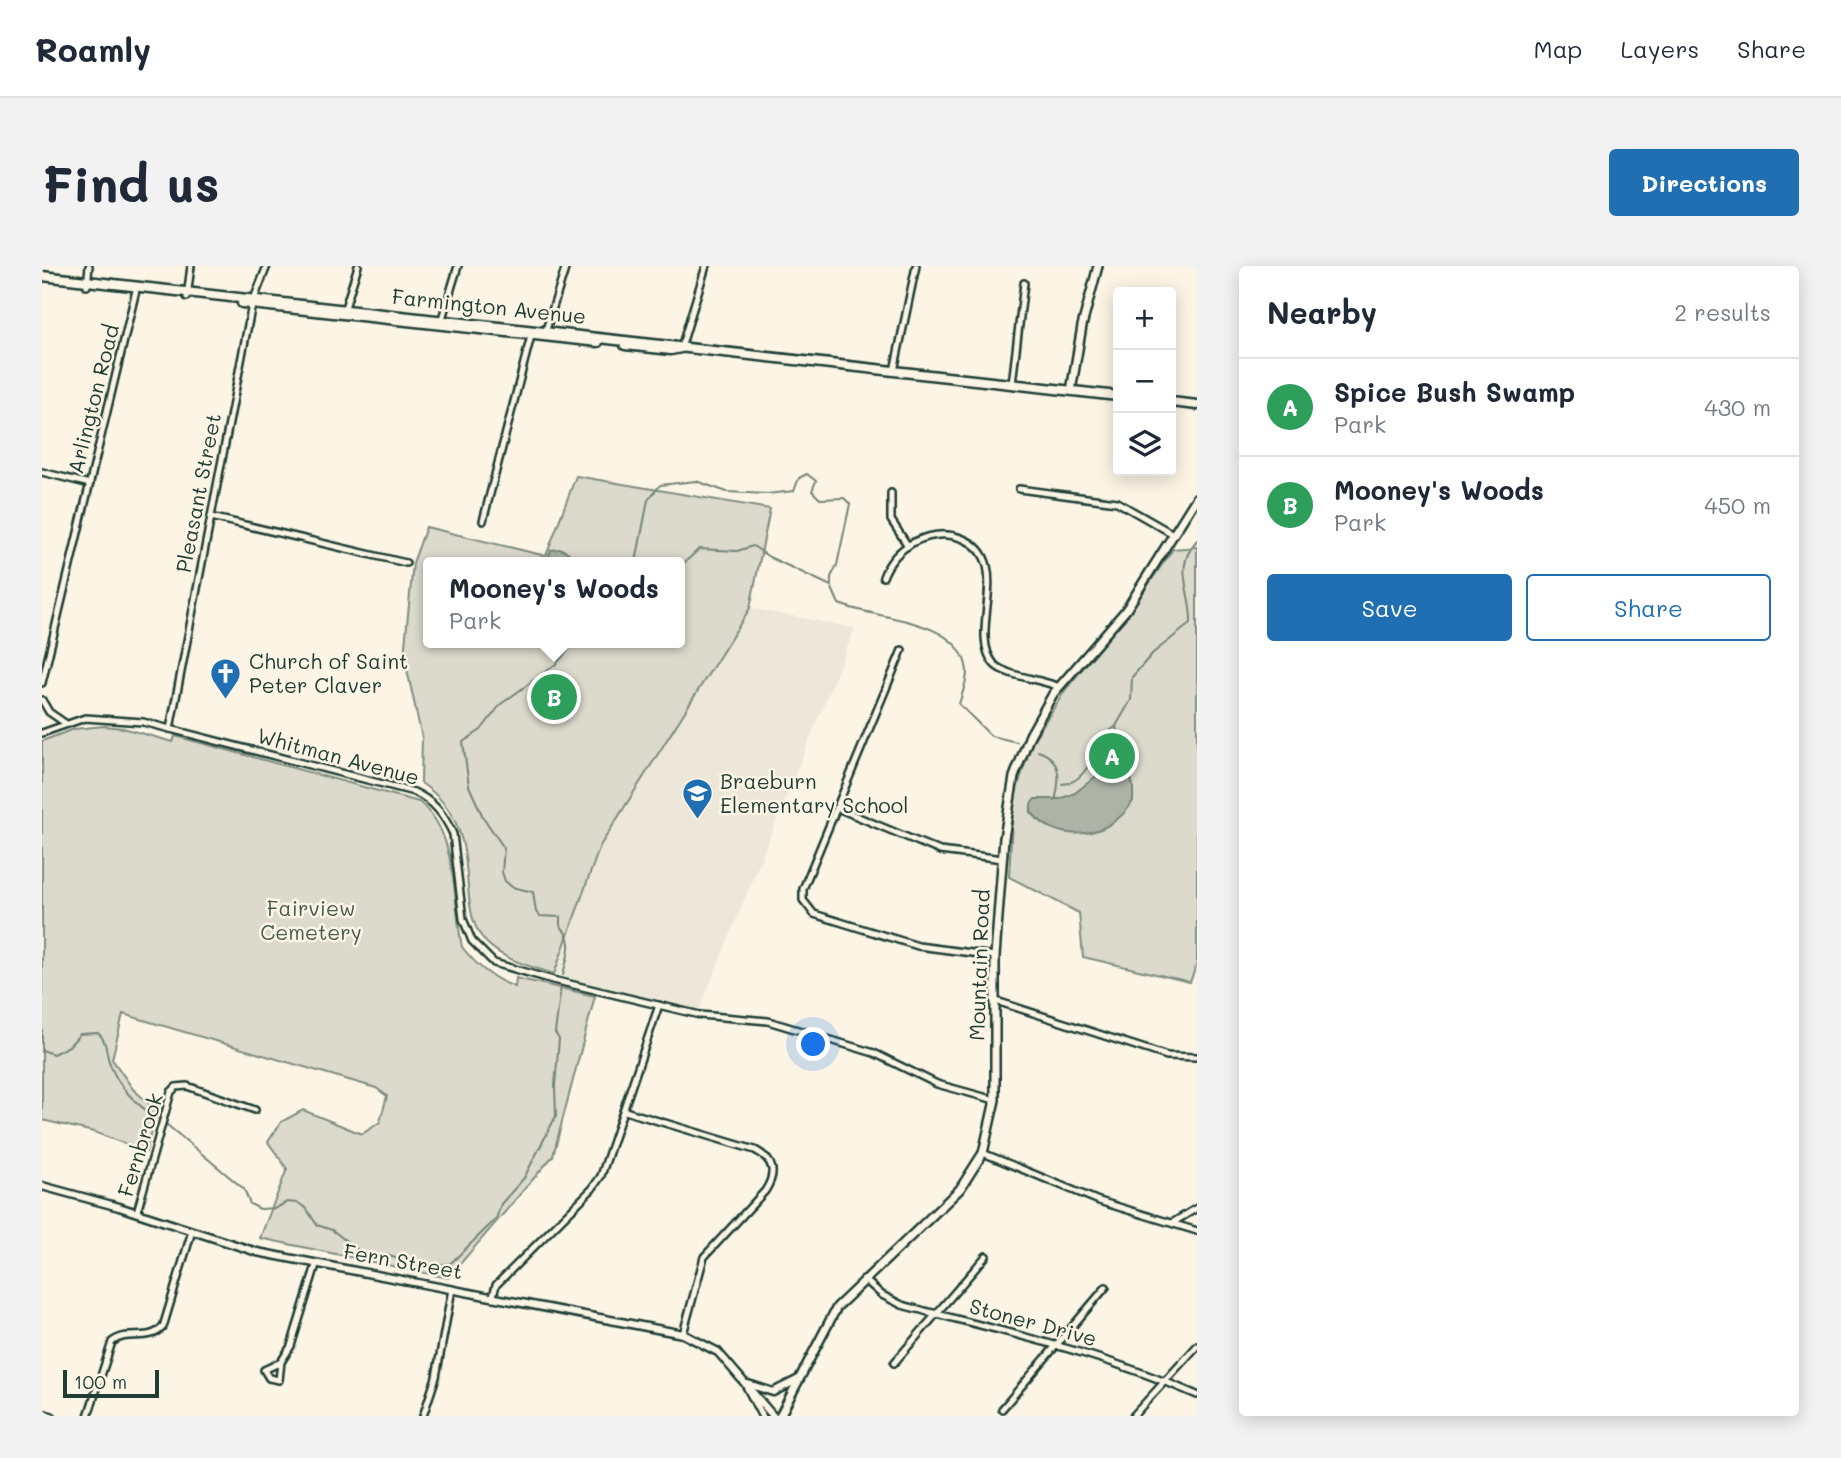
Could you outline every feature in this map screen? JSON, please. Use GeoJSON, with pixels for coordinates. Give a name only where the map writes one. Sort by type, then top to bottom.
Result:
{"type":"FeatureCollection","features":[{"type":"Feature","properties":{"kind":"main road"},"geometry":{"type":"LineString","coordinates":[[1071,391],[1082,326],[1098,266]]}},
{"type":"Feature","properties":{"kind":"main road","name":"Farmington Avenue"},"geometry":{"type":"LineString","coordinates":[[42,278],[532,332],[668,344],[681,348],[1113,395]]}},
{"type":"Feature","properties":{"kind":"main road"},"geometry":{"type":"LineString","coordinates":[[1176,403],[1197,405]]}},
{"type":"Feature","properties":{"kind":"main road","name":"Mountain Road"},"geometry":{"type":"LineString","coordinates":[[780,1416],[829,1319],[863,1279],[960,1189],[982,1153],[995,1100],[995,956],[1006,815],[1014,777],[1030,735],[1059,687],[1126,610],[1197,497]]}},
{"type":"Feature","properties":{"kind":"street"},"geometry":{"type":"LineString","coordinates":[[87,283],[89,266]]}},
{"type":"Feature","properties":{"kind":"street"},"geometry":{"type":"LineString","coordinates":[[188,294],[191,266]]}},
{"type":"Feature","properties":{"kind":"street","name":"Pleasant Street"},"geometry":{"type":"LineString","coordinates":[[170,729],[253,302],[267,266]]}},
{"type":"Feature","properties":{"kind":"street"},"geometry":{"type":"LineString","coordinates":[[344,311],[358,266]]}},
{"type":"Feature","properties":{"kind":"street"},"geometry":{"type":"LineString","coordinates":[[441,322],[458,266]]}},
{"type":"Feature","properties":{"kind":"street"},"geometry":{"type":"LineString","coordinates":[[545,333],[566,266]]}},
{"type":"Feature","properties":{"kind":"street"},"geometry":{"type":"LineString","coordinates":[[681,348],[706,266]]}},
{"type":"Feature","properties":{"kind":"street"},"geometry":{"type":"LineString","coordinates":[[894,371],[916,266]]}},
{"type":"Feature","properties":{"kind":"street"},"geometry":{"type":"LineString","coordinates":[[1012,384],[1024,283]]}},
{"type":"Feature","properties":{"kind":"street","name":"Arlington Road"},"geometry":{"type":"LineString","coordinates":[[42,683],[137,289]]}},
{"type":"Feature","properties":{"kind":"street"},"geometry":{"type":"LineString","coordinates":[[483,521],[532,332]]}},
{"type":"Feature","properties":{"kind":"street"},"geometry":{"type":"LineString","coordinates":[[42,472],[90,484]]}},
{"type":"Feature","properties":{"kind":"street"},"geometry":{"type":"LineString","coordinates":[[1019,489],[1116,502],[1173,534]]}},
{"type":"Feature","properties":{"kind":"street"},"geometry":{"type":"LineString","coordinates":[[891,493],[891,520],[908,546]]}},
{"type":"Feature","properties":{"kind":"street"},"geometry":{"type":"LineString","coordinates":[[211,517],[405,563]]}},
{"type":"Feature","properties":{"kind":"street"},"geometry":{"type":"LineString","coordinates":[[883,577],[891,560],[908,546],[924,538],[946,535],[967,540],[976,548],[989,576],[985,631],[992,662],[1002,670],[1059,687]]}},
{"type":"Feature","properties":{"kind":"street"},"geometry":{"type":"LineString","coordinates":[[902,650],[803,889],[803,900],[809,911],[918,946],[995,956]]}},
{"type":"Feature","properties":{"kind":"street"},"geometry":{"type":"LineString","coordinates":[[42,700],[49,712],[65,723]]}},
{"type":"Feature","properties":{"kind":"street","name":"Whitman Avenue"},"geometry":{"type":"LineString","coordinates":[[42,733],[85,718],[111,718],[170,729],[414,792],[427,799],[442,813],[453,834],[463,919],[472,941],[494,963],[700,1015],[768,1021],[874,1053],[937,1084],[995,1100]]}},
{"type":"Feature","properties":{"kind":"street"},"geometry":{"type":"LineString","coordinates":[[837,808],[940,851],[1003,859]]}},
{"type":"Feature","properties":{"kind":"street"},"geometry":{"type":"LineString","coordinates":[[993,1000],[1167,1056],[1197,1057]]}},
{"type":"Feature","properties":{"kind":"street"},"geometry":{"type":"LineString","coordinates":[[493,1296],[496,1285],[592,1189],[607,1163],[659,1005]]}},
{"type":"Feature","properties":{"kind":"street","name":"Fernbrook"},"geometry":{"type":"LineString","coordinates":[[136,1212],[154,1145],[171,1092],[176,1087],[187,1086],[255,1110]]}},
{"type":"Feature","properties":{"kind":"street"},"geometry":{"type":"LineString","coordinates":[[625,1111],[755,1150],[769,1159],[772,1166],[772,1179],[765,1191],[704,1257],[683,1334]]}},
{"type":"Feature","properties":{"kind":"street"},"geometry":{"type":"LineString","coordinates":[[982,1153],[1099,1201],[1197,1231]]}},
{"type":"Feature","properties":{"kind":"street","name":"Fern Street"},"geometry":{"type":"LineString","coordinates":[[42,1186],[136,1212],[257,1252],[683,1334],[719,1352],[773,1416]]}},
{"type":"Feature","properties":{"kind":"street"},"geometry":{"type":"LineString","coordinates":[[1172,1223],[1197,1208]]}},
{"type":"Feature","properties":{"kind":"street"},"geometry":{"type":"LineString","coordinates":[[88,1416],[112,1342],[122,1335],[153,1335],[164,1325],[192,1231]]}},
{"type":"Feature","properties":{"kind":"street"},"geometry":{"type":"LineString","coordinates":[[894,1363],[986,1256]]}},
{"type":"Feature","properties":{"kind":"street"},"geometry":{"type":"LineString","coordinates":[[281,1362],[291,1346],[316,1265]]}},
{"type":"Feature","properties":{"kind":"street","name":"Stoner Drive"},"geometry":{"type":"LineString","coordinates":[[863,1279],[892,1301],[1132,1367],[1197,1395]]}},
{"type":"Feature","properties":{"kind":"street"},"geometry":{"type":"LineString","coordinates":[[1002,1409],[1105,1287]]}},
{"type":"Feature","properties":{"kind":"street"},"geometry":{"type":"LineString","coordinates":[[432,1415],[424,1415],[436,1377],[452,1289]]}},
{"type":"Feature","properties":{"kind":"street"},"geometry":{"type":"LineString","coordinates":[[1133,1416],[1197,1346]]}},
{"type":"Feature","properties":{"kind":"street"},"geometry":{"type":"LineString","coordinates":[[746,1383],[773,1392],[797,1380]]}},
{"type":"Feature","properties":{"kind":"street","name":"Fern Street"},"geometry":{"type":"LineString","coordinates":[[746,1383],[762,1416]]}},
{"type":"Feature","properties":{"kind":"street"},"geometry":{"type":"LineString","coordinates":[[42,1413],[52,1416]]}},
{"type":"Feature","properties":{"kind":"shaded area"},"geometry":{"type":"Polygon","coordinates":[[[561,549],[569,553],[570,557],[549,557],[551,550],[561,549]]]}},
{"type":"Feature","properties":{"kind":"shaded area","name":"Braeburn Elementary School"},"geometry":{"type":"Polygon","coordinates":[[[750,608],[855,628],[699,1011],[554,974],[600,846],[750,608]]]}},
{"type":"Feature","properties":{"kind":"shaded area"},"geometry":{"type":"Polygon","coordinates":[[[1114,762],[1127,762],[1133,786],[1133,801],[1112,823],[1098,830],[1070,833],[1043,823],[1031,812],[1031,804],[1035,799],[1060,799],[1075,793],[1114,762]]]}},
{"type":"Feature","properties":{"kind":"green space"},"geometry":{"type":"Polygon","coordinates":[[[576,476],[770,509],[750,608],[600,846],[554,974],[504,956],[490,946],[478,931],[471,912],[463,846],[456,824],[443,802],[421,783],[422,738],[404,656],[413,563],[426,527],[546,556],[576,476]]]}},
{"type":"Feature","properties":{"kind":"green space"},"geometry":{"type":"Polygon","coordinates":[[[1197,547],[1197,964],[1190,982],[1083,957],[1079,913],[1009,877],[1013,801],[1032,742],[1066,689],[1130,611],[1173,549],[1197,547]]]}},
{"type":"Feature","properties":{"kind":"green space","name":"Fairview Cemetery"},"geometry":{"type":"Polygon","coordinates":[[[104,726],[123,728],[173,742],[175,736],[419,802],[432,814],[441,830],[452,868],[462,947],[468,954],[479,966],[515,987],[516,978],[595,996],[553,1156],[448,1278],[260,1238],[287,1169],[268,1142],[281,1122],[303,1110],[362,1134],[380,1122],[387,1096],[376,1088],[123,1014],[112,1059],[133,1089],[156,1110],[146,1152],[94,1132],[42,1120],[42,741],[74,729],[104,726]]]}},
{"type":"Feature","properties":{"kind":"waterway"},"geometry":{"type":"LineString","coordinates":[[637,557],[648,500],[660,485],[696,481],[727,492],[767,494],[794,491],[799,478],[807,474],[816,481],[812,491],[820,499],[844,498],[850,504],[831,585]]}},
{"type":"Feature","properties":{"kind":"waterway"},"geometry":{"type":"LineString","coordinates":[[1121,761],[1116,726],[1131,700],[1132,677],[1153,653],[1191,623],[1184,570],[1197,540]]}},
{"type":"Feature","properties":{"kind":"waterway"},"geometry":{"type":"LineString","coordinates":[[685,562],[699,549],[737,551],[753,546],[769,557],[831,586],[839,604],[935,631],[951,641],[962,654],[967,676],[959,704],[991,736],[1017,742]]}},
{"type":"Feature","properties":{"kind":"waterway"},"geometry":{"type":"LineString","coordinates":[[563,975],[569,943],[560,925],[560,917],[540,916],[536,912],[533,892],[512,887],[505,881],[502,872],[504,848],[483,817],[469,786],[463,742],[481,730],[501,704],[556,664],[570,648]]}},
{"type":"Feature","properties":{"kind":"waterway"},"geometry":{"type":"LineString","coordinates":[[1062,784],[1080,777],[1108,733],[1115,727]]}},
{"type":"Feature","properties":{"kind":"waterway"},"geometry":{"type":"LineString","coordinates":[[1038,751],[1052,759],[1056,765],[1058,785],[1055,801]]}},
{"type":"Feature","properties":{"kind":"waterway"},"geometry":{"type":"LineString","coordinates":[[166,1124],[244,1189],[250,1204],[260,1209],[276,1208],[287,1202],[298,1203],[306,1208],[317,1225],[332,1230],[362,1253],[377,1257],[386,1255],[424,1267],[451,1263],[496,1219],[501,1204],[524,1178],[556,1116],[555,1086],[559,1039],[555,1033],[561,986]]}},
{"type":"Feature","properties":{"kind":"waterway"},"geometry":{"type":"LineString","coordinates":[[42,1050],[53,1054],[69,1046],[80,1034],[98,1033],[103,1040],[113,1072],[123,1088],[157,1118]]}},
{"type":"Feature","properties":{"kind":"place","name":"Mooney's Woods"},"geometry":{"type":"Point","coordinates":[554,697]}},
{"type":"Feature","properties":{"kind":"place","name":"Church of Saint Peter Claver"},"geometry":{"type":"Point","coordinates":[226,701]}},
{"type":"Feature","properties":{"kind":"place","name":"Spice Bush Swamp"},"geometry":{"type":"Point","coordinates":[1112,756]}},
{"type":"Feature","properties":{"kind":"place","name":"Braeburn Elementary School"},"geometry":{"type":"Point","coordinates":[697,821]}}]}
